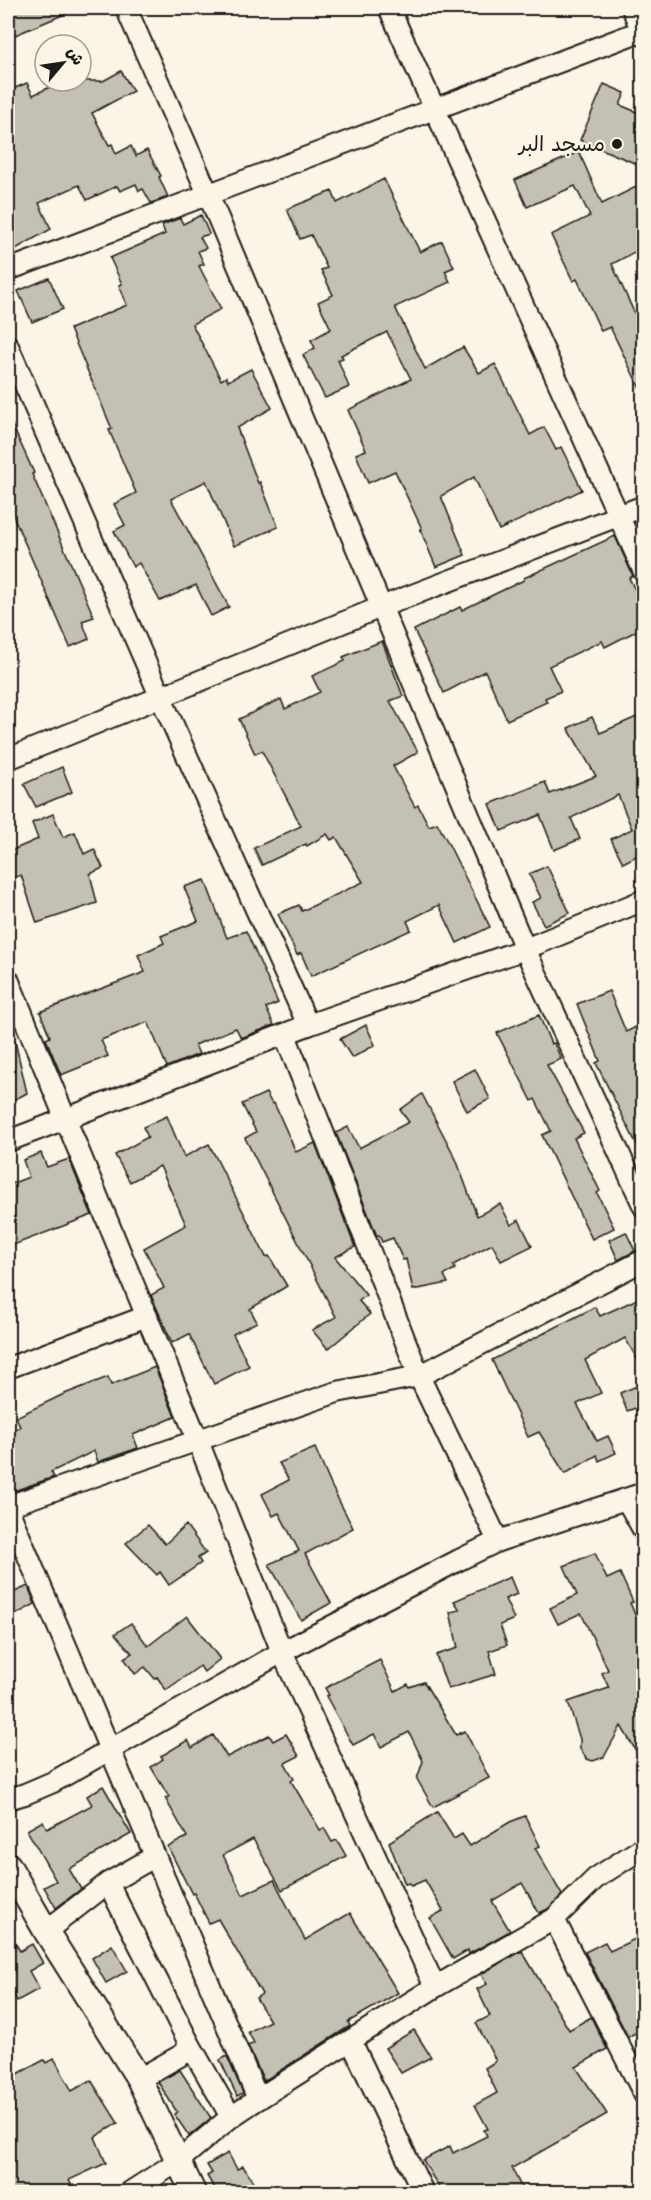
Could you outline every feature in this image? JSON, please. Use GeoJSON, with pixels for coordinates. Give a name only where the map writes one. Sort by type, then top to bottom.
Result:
{"type":"FeatureCollection","features":[{"type":"Feature","properties":{"kind":"street"},"geometry":{"type":"LineString","coordinates":[[126,8],[208,194],[525,949],[644,1207]]}},
{"type":"Feature","properties":{"kind":"street"},"geometry":{"type":"LineString","coordinates":[[390,8],[644,572]]}},
{"type":"Feature","properties":{"kind":"street"},"geometry":{"type":"LineString","coordinates":[[8,270],[642,34],[632,8]]}},
{"type":"Feature","properties":{"kind":"street"},"geometry":{"type":"LineString","coordinates":[[8,346],[161,698],[308,1024]]}},
{"type":"Feature","properties":{"kind":"street"},"geometry":{"type":"LineString","coordinates":[[8,759],[381,607],[644,506]]}},
{"type":"Feature","properties":{"kind":"street"},"geometry":{"type":"LineString","coordinates":[[8,1141],[285,1035],[308,1024],[525,949],[644,900]]}},
{"type":"Feature","properties":{"kind":"street"},"geometry":{"type":"LineString","coordinates":[[8,979],[282,1652],[435,1987]]}},
{"type":"Feature","properties":{"kind":"street"},"geometry":{"type":"LineString","coordinates":[[285,1035],[419,1376],[498,1541]]}},
{"type":"Feature","properties":{"kind":"street"},"geometry":{"type":"LineString","coordinates":[[258,2098],[154,1857],[111,1749],[8,1507],[337,1392],[419,1376],[644,1260]]}},
{"type":"Feature","properties":{"kind":"street"},"geometry":{"type":"LineString","coordinates":[[8,1368],[147,1316]]}},
{"type":"Feature","properties":{"kind":"street"},"geometry":{"type":"LineString","coordinates":[[8,1799],[53,1782],[282,1652],[498,1541],[635,1496],[644,1531]]}},
{"type":"Feature","properties":{"kind":"street"},"geometry":{"type":"LineString","coordinates":[[130,2193],[177,2162],[231,2117],[258,2098],[435,1987],[554,1919],[596,1878],[644,1847]]}},
{"type":"Feature","properties":{"kind":"street"},"geometry":{"type":"LineString","coordinates":[[46,1931],[108,1883],[154,1857]]}},
{"type":"Feature","properties":{"kind":"street"},"geometry":{"type":"LineString","coordinates":[[8,1865],[46,1931],[139,2079],[193,2193]]}},
{"type":"Feature","properties":{"kind":"street"},"geometry":{"type":"LineString","coordinates":[[108,1883],[189,2043],[231,2117]]}},
{"type":"Feature","properties":{"kind":"street"},"geometry":{"type":"LineString","coordinates":[[554,1919],[644,2094]]}},
{"type":"Feature","properties":{"kind":"street"},"geometry":{"type":"LineString","coordinates":[[351,2041],[423,2193]]}},
{"type":"Feature","properties":{"kind":"street"},"geometry":{"type":"LineString","coordinates":[[139,2079],[185,2053],[189,2043]]}},
{"type":"Feature","properties":{"kind":"building"},"geometry":{"type":"Polygon","coordinates":[[[8,8],[79,8],[8,38],[8,8]]]}},
{"type":"Feature","properties":{"kind":"building"},"geometry":{"type":"Polygon","coordinates":[[[121,71],[133,91],[92,113],[109,145],[112,144],[116,154],[131,146],[136,156],[147,150],[161,176],[159,177],[168,197],[151,203],[143,189],[139,191],[136,184],[120,191],[117,186],[87,200],[79,185],[39,203],[51,229],[14,250],[8,237],[8,91],[27,83],[33,95],[37,93],[93,93],[93,81],[103,81],[121,71]]]}},
{"type":"Feature","properties":{"kind":"building"},"geometry":{"type":"Polygon","coordinates":[[[604,84],[625,93],[620,105],[644,115],[644,167],[580,140],[604,84]]]}},
{"type":"Feature","properties":{"kind":"building"},"geometry":{"type":"Polygon","coordinates":[[[579,152],[602,204],[636,187],[644,203],[644,247],[612,264],[644,334],[644,397],[610,327],[601,331],[577,279],[573,281],[551,235],[590,216],[575,186],[527,207],[515,180],[579,152]]]}},
{"type":"Feature","properties":{"kind":"building"},"geometry":{"type":"Polygon","coordinates":[[[384,179],[420,252],[442,241],[454,267],[445,271],[450,282],[395,307],[425,369],[463,347],[479,373],[495,364],[530,435],[544,427],[556,450],[561,447],[582,490],[499,530],[474,477],[441,496],[465,555],[436,567],[420,529],[422,529],[395,471],[368,483],[356,454],[366,450],[348,410],[411,379],[387,332],[341,355],[343,358],[338,360],[349,387],[325,398],[303,355],[315,348],[311,340],[331,329],[318,302],[333,295],[321,270],[327,268],[311,235],[300,239],[287,209],[332,191],[337,203],[384,179]]]}},
{"type":"Feature","properties":{"kind":"building"},"geometry":{"type":"Polygon","coordinates":[[[201,215],[209,234],[200,237],[206,248],[198,251],[204,264],[199,266],[221,309],[192,324],[221,380],[226,377],[228,381],[251,369],[272,408],[237,428],[278,527],[234,546],[206,481],[171,499],[229,607],[211,616],[196,585],[160,601],[139,563],[133,567],[114,531],[125,525],[114,504],[136,493],[70,329],[127,305],[119,285],[122,284],[110,258],[165,234],[162,225],[180,218],[183,224],[201,215]]]}},
{"type":"Feature","properties":{"kind":"building"},"geometry":{"type":"Polygon","coordinates":[[[49,278],[63,309],[32,322],[18,291],[49,278]]]}},
{"type":"Feature","properties":{"kind":"building"},"geometry":{"type":"Polygon","coordinates":[[[8,416],[94,617],[82,621],[89,639],[70,647],[8,504],[8,416]]]}},
{"type":"Feature","properties":{"kind":"building"},"geometry":{"type":"Polygon","coordinates":[[[615,536],[633,576],[629,578],[644,607],[644,627],[605,647],[602,641],[549,666],[561,691],[545,698],[547,702],[507,720],[485,671],[444,693],[414,630],[460,607],[462,610],[524,578],[615,536]]]}},
{"type":"Feature","properties":{"kind":"building"},"geometry":{"type":"Polygon","coordinates":[[[382,641],[403,696],[390,701],[418,752],[393,766],[415,807],[418,805],[429,826],[437,823],[490,927],[457,943],[439,905],[407,921],[411,930],[311,976],[301,953],[297,955],[278,914],[299,905],[302,911],[363,882],[336,837],[331,840],[327,834],[307,846],[306,844],[262,865],[254,848],[301,826],[262,751],[255,754],[239,719],[281,699],[285,709],[320,692],[312,676],[345,661],[343,657],[382,641]]]}},
{"type":"Feature","properties":{"kind":"building"},"geometry":{"type":"Polygon","coordinates":[[[639,716],[644,726],[644,854],[623,863],[611,839],[632,829],[618,795],[571,818],[580,839],[554,850],[540,815],[501,831],[490,804],[545,782],[550,794],[596,776],[568,728],[592,717],[600,733],[639,716]]]}},
{"type":"Feature","properties":{"kind":"building"},"geometry":{"type":"Polygon","coordinates":[[[62,767],[72,792],[36,807],[24,784],[62,767]]]}},
{"type":"Feature","properties":{"kind":"building"},"geometry":{"type":"Polygon","coordinates":[[[53,814],[63,837],[75,832],[84,854],[94,849],[103,868],[90,874],[97,903],[37,923],[21,875],[8,880],[8,852],[38,839],[32,823],[53,814]]]}},
{"type":"Feature","properties":{"kind":"building"},"geometry":{"type":"Polygon","coordinates":[[[547,866],[570,913],[544,925],[532,902],[541,898],[529,874],[547,866]]]}},
{"type":"Feature","properties":{"kind":"building"},"geometry":{"type":"Polygon","coordinates":[[[205,880],[227,938],[246,931],[278,1003],[266,1008],[274,1025],[241,1038],[236,1028],[195,1045],[199,1054],[167,1067],[148,1022],[101,1040],[108,1056],[61,1075],[46,1039],[50,1037],[40,1012],[145,972],[138,955],[164,943],[161,936],[198,921],[184,887],[205,880]]]}},
{"type":"Feature","properties":{"kind":"building"},"geometry":{"type":"Polygon","coordinates":[[[609,991],[626,1032],[644,1023],[644,1159],[596,1063],[600,1061],[577,1004],[609,991]]]}},
{"type":"Feature","properties":{"kind":"building"},"geometry":{"type":"Polygon","coordinates":[[[539,1015],[551,1044],[554,1043],[561,1059],[547,1065],[584,1133],[574,1138],[600,1191],[597,1193],[614,1228],[592,1239],[542,1135],[551,1131],[535,1099],[532,1101],[497,1033],[539,1015]]]}},
{"type":"Feature","properties":{"kind":"building"},"geometry":{"type":"Polygon","coordinates":[[[366,1025],[375,1045],[352,1058],[340,1039],[366,1025]]]}},
{"type":"Feature","properties":{"kind":"building"},"geometry":{"type":"Polygon","coordinates":[[[15,1041],[27,1093],[8,1103],[8,1042],[15,1041]]]}},
{"type":"Feature","properties":{"kind":"building"},"geometry":{"type":"Polygon","coordinates":[[[475,1069],[490,1099],[467,1111],[452,1081],[475,1069]]]}},
{"type":"Feature","properties":{"kind":"building"},"geometry":{"type":"Polygon","coordinates":[[[266,1093],[272,1104],[274,1103],[296,1152],[315,1143],[355,1247],[335,1257],[366,1295],[359,1301],[370,1314],[328,1349],[312,1330],[336,1317],[245,1138],[256,1132],[242,1104],[266,1093]]]}},
{"type":"Feature","properties":{"kind":"building"},"geometry":{"type":"Polygon","coordinates":[[[422,1094],[456,1159],[477,1216],[500,1204],[511,1225],[519,1220],[532,1246],[501,1261],[492,1244],[453,1265],[455,1269],[444,1275],[448,1283],[413,1290],[406,1259],[403,1260],[393,1238],[382,1242],[379,1235],[377,1236],[336,1133],[348,1127],[359,1148],[409,1122],[400,1110],[422,1094]]]}},
{"type":"Feature","properties":{"kind":"building"},"geometry":{"type":"Polygon","coordinates":[[[167,1116],[184,1157],[209,1144],[266,1257],[269,1256],[287,1286],[250,1309],[257,1322],[233,1334],[249,1366],[214,1384],[189,1334],[172,1343],[151,1295],[164,1288],[144,1248],[186,1225],[160,1166],[130,1182],[115,1155],[148,1137],[143,1127],[167,1116]]]}},
{"type":"Feature","properties":{"kind":"building"},"geometry":{"type":"Polygon","coordinates":[[[41,1153],[47,1167],[69,1159],[92,1215],[8,1247],[8,1185],[29,1177],[23,1160],[41,1153]]]}},
{"type":"Feature","properties":{"kind":"building"},"geometry":{"type":"Polygon","coordinates":[[[626,1232],[635,1251],[618,1260],[609,1240],[626,1232]]]}},
{"type":"Feature","properties":{"kind":"building"},"geometry":{"type":"Polygon","coordinates":[[[644,1296],[644,1371],[625,1338],[585,1360],[601,1393],[577,1404],[597,1441],[608,1436],[616,1453],[599,1461],[597,1455],[565,1474],[539,1432],[528,1437],[492,1360],[595,1307],[600,1316],[644,1296]]]}},
{"type":"Feature","properties":{"kind":"building"},"geometry":{"type":"Polygon","coordinates":[[[155,1367],[175,1417],[133,1435],[138,1448],[98,1462],[94,1451],[51,1472],[54,1477],[8,1493],[8,1433],[20,1427],[16,1417],[62,1395],[108,1377],[111,1385],[155,1367]]]}},
{"type":"Feature","properties":{"kind":"building"},"geometry":{"type":"Polygon","coordinates":[[[644,1383],[644,1405],[627,1411],[620,1393],[644,1383]]]}},
{"type":"Feature","properties":{"kind":"building"},"geometry":{"type":"Polygon","coordinates":[[[315,1448],[353,1528],[305,1554],[331,1603],[301,1620],[269,1564],[299,1551],[279,1513],[273,1516],[262,1494],[289,1480],[279,1463],[315,1448]]]}},
{"type":"Feature","properties":{"kind":"building"},"geometry":{"type":"Polygon","coordinates":[[[148,1525],[165,1544],[186,1525],[206,1553],[198,1558],[201,1563],[169,1585],[160,1572],[157,1575],[126,1543],[148,1525]]]}},
{"type":"Feature","properties":{"kind":"building"},"geometry":{"type":"Polygon","coordinates":[[[595,1553],[607,1579],[620,1573],[644,1635],[644,1764],[621,1726],[604,1757],[593,1761],[587,1759],[580,1749],[580,1739],[568,1702],[609,1688],[602,1673],[608,1670],[581,1613],[558,1624],[550,1608],[577,1595],[564,1566],[595,1553]]]}},
{"type":"Feature","properties":{"kind":"building"},"geometry":{"type":"Polygon","coordinates":[[[510,1577],[517,1594],[505,1599],[514,1619],[500,1625],[507,1645],[489,1651],[496,1674],[448,1689],[436,1655],[458,1648],[450,1612],[460,1610],[454,1601],[510,1577]]]}},
{"type":"Feature","properties":{"kind":"building"},"geometry":{"type":"Polygon","coordinates":[[[28,1586],[35,1604],[8,1619],[8,1595],[28,1586]]]}},
{"type":"Feature","properties":{"kind":"building"},"geometry":{"type":"Polygon","coordinates":[[[187,1616],[220,1659],[204,1672],[200,1666],[166,1690],[157,1677],[155,1679],[145,1667],[135,1674],[124,1658],[132,1653],[115,1634],[131,1623],[148,1646],[187,1616]]]}},
{"type":"Feature","properties":{"kind":"building"},"geometry":{"type":"Polygon","coordinates":[[[380,1660],[395,1691],[408,1684],[409,1687],[424,1682],[456,1735],[465,1731],[489,1778],[433,1807],[417,1779],[423,1761],[409,1732],[381,1747],[374,1734],[353,1745],[326,1696],[329,1695],[325,1688],[380,1660]]]}},
{"type":"Feature","properties":{"kind":"building"},"geometry":{"type":"Polygon","coordinates":[[[286,1734],[299,1756],[285,1763],[294,1779],[291,1781],[320,1830],[324,1828],[332,1842],[337,1840],[346,1856],[282,1890],[253,1839],[223,1855],[243,1895],[274,1880],[305,1940],[350,1913],[398,1993],[348,2022],[350,2026],[264,2081],[248,2046],[254,2043],[248,2032],[270,2021],[256,1998],[262,1994],[218,1919],[209,1923],[168,1847],[187,1837],[165,1798],[169,1797],[151,1767],[163,1759],[161,1756],[188,1740],[192,1748],[213,1735],[227,1757],[269,1735],[273,1741],[286,1734]]]}},
{"type":"Feature","properties":{"kind":"building"},"geometry":{"type":"Polygon","coordinates":[[[103,1786],[131,1834],[69,1869],[81,1889],[56,1908],[44,1887],[56,1881],[27,1830],[43,1821],[47,1829],[92,1805],[87,1796],[103,1786]]]}},
{"type":"Feature","properties":{"kind":"building"},"geometry":{"type":"Polygon","coordinates":[[[437,1812],[454,1839],[462,1834],[470,1846],[510,1822],[525,1816],[540,1846],[535,1848],[562,1895],[548,1909],[539,1913],[522,1883],[492,1901],[510,1931],[469,1954],[468,1950],[453,1959],[430,1918],[443,1911],[425,1880],[411,1886],[409,1883],[405,1884],[389,1842],[437,1812]]]}},
{"type":"Feature","properties":{"kind":"building"},"geometry":{"type":"Polygon","coordinates":[[[8,1931],[20,1951],[32,1944],[43,1963],[29,1971],[39,1989],[17,2001],[8,1984],[8,1931]]]}},
{"type":"Feature","properties":{"kind":"building"},"geometry":{"type":"Polygon","coordinates":[[[635,1939],[644,1956],[644,2028],[628,2037],[585,1952],[605,1942],[610,1951],[635,1939]]]}},
{"type":"Feature","properties":{"kind":"building"},"geometry":{"type":"Polygon","coordinates":[[[112,1945],[127,1971],[106,1983],[92,1958],[112,1945]]]}},
{"type":"Feature","properties":{"kind":"building"},"geometry":{"type":"Polygon","coordinates":[[[522,1951],[569,2030],[591,2017],[607,2049],[576,2067],[607,2114],[512,2168],[524,2193],[442,2193],[423,2160],[450,2146],[453,2153],[487,2136],[484,2130],[488,2129],[475,2105],[497,2093],[485,2068],[496,2061],[476,2023],[490,2016],[477,1989],[487,1984],[481,1974],[522,1951]]]}},
{"type":"Feature","properties":{"kind":"building"},"geometry":{"type":"Polygon","coordinates":[[[414,2030],[431,2057],[401,2073],[385,2048],[414,2030]]]}},
{"type":"Feature","properties":{"kind":"building"},"geometry":{"type":"Polygon","coordinates":[[[227,2056],[243,2093],[237,2096],[220,2060],[227,2056]]]}},
{"type":"Feature","properties":{"kind":"building"},"geometry":{"type":"Polygon","coordinates":[[[54,2058],[72,2091],[91,2080],[118,2123],[95,2137],[106,2163],[69,2180],[75,2193],[8,2193],[8,2079],[44,2060],[46,2063],[54,2058]]]}},
{"type":"Feature","properties":{"kind":"building"},"geometry":{"type":"Polygon","coordinates":[[[180,2070],[211,2118],[189,2136],[174,2114],[177,2112],[158,2082],[180,2070]]]}},
{"type":"Feature","properties":{"kind":"building"},"geometry":{"type":"Polygon","coordinates":[[[228,2153],[237,2169],[243,2166],[260,2193],[217,2193],[207,2176],[212,2173],[207,2165],[228,2153]]]}},
{"type":"Feature","properties":{"kind":"place","name":"مسجد البر"},"geometry":{"type":"Point","coordinates":[617,144]}}]}
